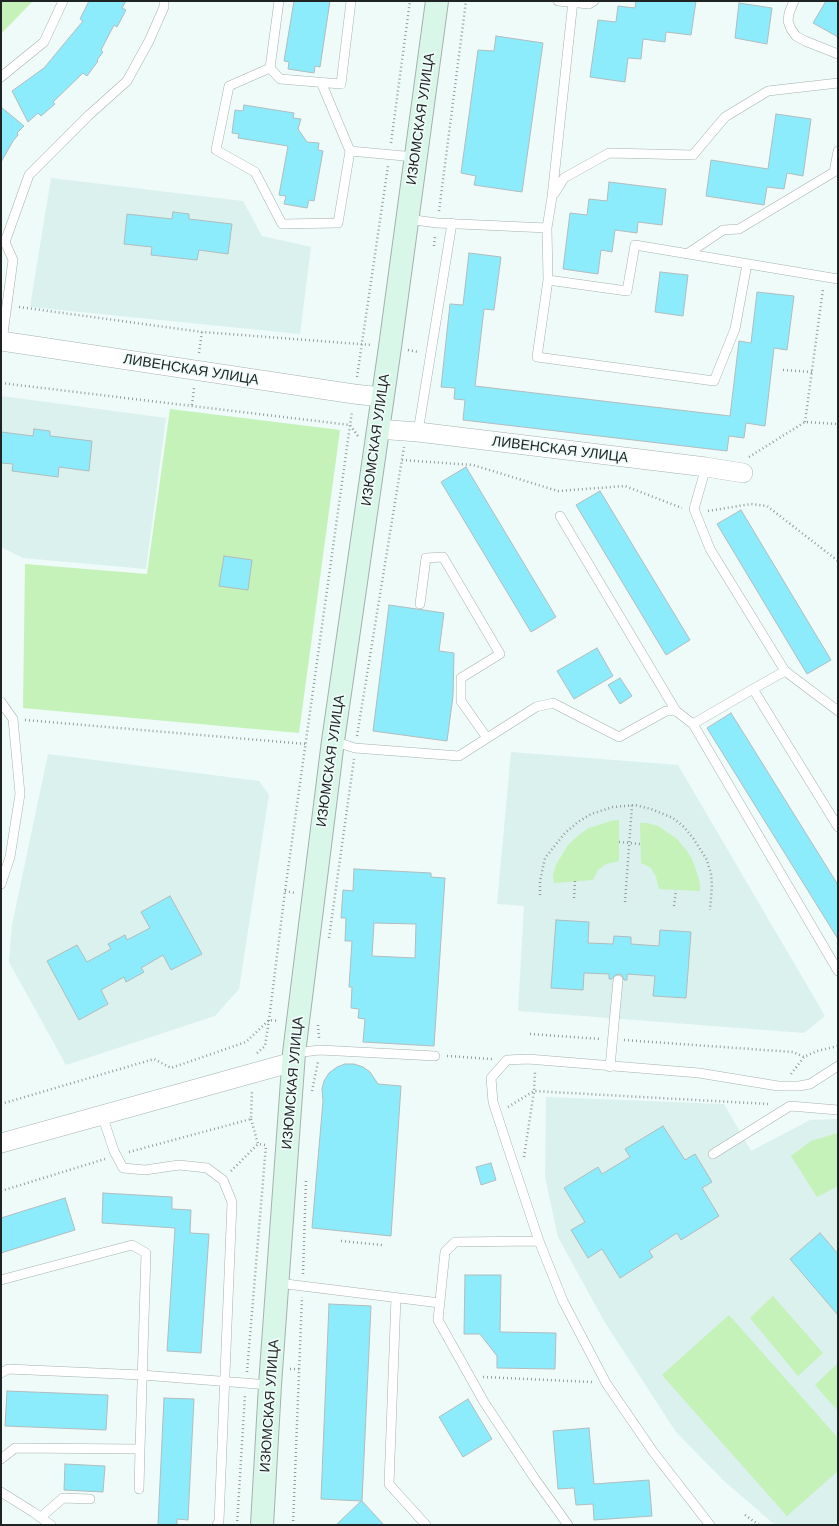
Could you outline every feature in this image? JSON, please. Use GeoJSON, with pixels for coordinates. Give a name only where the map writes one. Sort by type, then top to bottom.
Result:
{"type":"FeatureCollection","features":[{"type":"Feature","properties":{"kind":"street","name":"ИЗЮМСКАЯ УЛИЦА"},"geometry":{"type":"LineString","coordinates":[[262,1525],[270,1385],[293,1058],[297,1023],[333,742],[376,435],[390,347],[437,1]]}},
{"type":"Feature","properties":{"kind":"street","name":"ЛИВЕНСКАЯ УЛИЦА"},"geometry":{"type":"LineString","coordinates":[[2,341],[382,397]]}},
{"type":"Feature","properties":{"kind":"street","name":"ЛИВЕНСКАЯ УЛИЦА"},"geometry":{"type":"LineString","coordinates":[[376,435],[418,432],[706,467],[735,472]]}},
{"type":"Feature","properties":{"kind":"street"},"geometry":{"type":"LineString","coordinates":[[1,1143],[252,1073],[293,1058]]}},
{"type":"Feature","properties":{"kind":"lane"},"geometry":{"type":"LineString","coordinates":[[1,77],[44,42],[63,1]]}},
{"type":"Feature","properties":{"kind":"lane"},"geometry":{"type":"LineString","coordinates":[[2,341],[13,260],[3,241],[29,175],[89,115],[127,81],[149,41],[164,7],[164,1]]}},
{"type":"Feature","properties":{"kind":"lane"},"geometry":{"type":"LineString","coordinates":[[279,1],[270,68],[280,79],[341,84],[351,1]]}},
{"type":"Feature","properties":{"kind":"lane"},"geometry":{"type":"LineString","coordinates":[[558,1],[589,4],[594,1]]}},
{"type":"Feature","properties":{"kind":"lane"},"geometry":{"type":"LineString","coordinates":[[573,2],[552,197],[547,228],[548,280],[538,357],[714,380],[735,330],[747,264]]}},
{"type":"Feature","properties":{"kind":"lane"},"geometry":{"type":"LineString","coordinates":[[793,2],[788,21],[796,36],[838,54]]}},
{"type":"Feature","properties":{"kind":"lane"},"geometry":{"type":"LineString","coordinates":[[270,68],[229,86],[216,150],[255,172],[282,224],[338,223],[350,151],[321,82]]}},
{"type":"Feature","properties":{"kind":"lane"},"geometry":{"type":"LineString","coordinates":[[552,197],[564,178],[609,153],[693,155],[725,117],[768,92],[838,83]]}},
{"type":"Feature","properties":{"kind":"lane"},"geometry":{"type":"LineString","coordinates":[[350,151],[415,157]]}},
{"type":"Feature","properties":{"kind":"lane"},"geometry":{"type":"LineString","coordinates":[[687,254],[723,230],[739,229],[834,172],[838,151]]}},
{"type":"Feature","properties":{"kind":"lane"},"geometry":{"type":"LineString","coordinates":[[407,219],[437,223],[547,228]]}},
{"type":"Feature","properties":{"kind":"lane"},"geometry":{"type":"LineString","coordinates":[[418,432],[452,223]]}},
{"type":"Feature","properties":{"kind":"lane"},"geometry":{"type":"LineString","coordinates":[[548,280],[628,291],[635,245],[838,279]]}},
{"type":"Feature","properties":{"kind":"lane"},"geometry":{"type":"LineString","coordinates":[[706,467],[694,509],[710,549],[784,671],[838,711]]}},
{"type":"Feature","properties":{"kind":"lane"},"geometry":{"type":"LineString","coordinates":[[560,516],[676,711],[693,724],[838,971]]}},
{"type":"Feature","properties":{"kind":"lane"},"geometry":{"type":"LineString","coordinates":[[420,604],[426,558],[443,557],[500,654],[461,678],[461,701],[487,738]]}},
{"type":"Feature","properties":{"kind":"lane"},"geometry":{"type":"LineString","coordinates":[[693,724],[784,671]]}},
{"type":"Feature","properties":{"kind":"lane"},"geometry":{"type":"LineString","coordinates":[[752,689],[838,827]]}},
{"type":"Feature","properties":{"kind":"lane"},"geometry":{"type":"LineString","coordinates":[[1,702],[13,719],[20,794],[10,857],[1,884]]}},
{"type":"Feature","properties":{"kind":"lane"},"geometry":{"type":"LineString","coordinates":[[333,742],[355,748],[458,756],[536,707],[553,703],[619,737],[666,711],[676,711]]}},
{"type":"Feature","properties":{"kind":"lane"},"geometry":{"type":"LineString","coordinates":[[610,1066],[618,980]]}},
{"type":"Feature","properties":{"kind":"lane"},"geometry":{"type":"LineString","coordinates":[[293,1058],[320,1050],[435,1056]]}},
{"type":"Feature","properties":{"kind":"lane"},"geometry":{"type":"LineString","coordinates":[[710,1525],[654,1453],[606,1382],[563,1301],[539,1241],[497,1114],[491,1078],[507,1060],[536,1060],[699,1074],[778,1086],[799,1086],[810,1084],[838,1066]]}},
{"type":"Feature","properties":{"kind":"lane"},"geometry":{"type":"LineString","coordinates":[[713,1154],[790,1106],[838,1110]]}},
{"type":"Feature","properties":{"kind":"lane"},"geometry":{"type":"LineString","coordinates":[[102,1115],[116,1156],[123,1168],[145,1170],[179,1165],[206,1168],[223,1180],[232,1202],[219,1521],[217,1525]]}},
{"type":"Feature","properties":{"kind":"lane"},"geometry":{"type":"LineString","coordinates":[[539,1241],[455,1242],[445,1252],[438,1320],[468,1376],[484,1402],[534,1480],[568,1525]]}},
{"type":"Feature","properties":{"kind":"lane"},"geometry":{"type":"LineString","coordinates":[[1,1280],[132,1245],[146,1253],[139,1489]]}},
{"type":"Feature","properties":{"kind":"lane"},"geometry":{"type":"LineString","coordinates":[[278,1282],[440,1303]]}},
{"type":"Feature","properties":{"kind":"lane"},"geometry":{"type":"LineString","coordinates":[[396,1297],[389,1484],[426,1525]]}},
{"type":"Feature","properties":{"kind":"lane"},"geometry":{"type":"LineString","coordinates":[[1,1373],[8,1369],[270,1385]]}},
{"type":"Feature","properties":{"kind":"lane"},"geometry":{"type":"LineString","coordinates":[[1,1459],[15,1448],[140,1449]]}},
{"type":"Feature","properties":{"kind":"lane"},"geometry":{"type":"LineString","coordinates":[[1,1492],[51,1525]]}},
{"type":"Feature","properties":{"kind":"lane"},"geometry":{"type":"LineString","coordinates":[[41,1517],[63,1498],[90,1499]]}},
{"type":"Feature","properties":{"kind":"path"},"geometry":{"type":"LineString","coordinates":[[1,1191],[116,1156],[251,1119],[254,1056],[265,1046],[269,1020],[285,891],[354,394],[390,154],[410,1]]}},
{"type":"Feature","properties":{"kind":"path"},"geometry":{"type":"LineString","coordinates":[[433,254],[466,1]]}},
{"type":"Feature","properties":{"kind":"path"},"geometry":{"type":"LineString","coordinates":[[805,422],[825,277]]}},
{"type":"Feature","properties":{"kind":"path"},"geometry":{"type":"LineString","coordinates":[[7,306],[202,332],[362,343],[418,352]]}},
{"type":"Feature","properties":{"kind":"path"},"geometry":{"type":"LineString","coordinates":[[417,359],[419,344]]}},
{"type":"Feature","properties":{"kind":"path"},"geometry":{"type":"LineString","coordinates":[[783,370],[812,372]]}},
{"type":"Feature","properties":{"kind":"path"},"geometry":{"type":"LineString","coordinates":[[1,383],[350,425],[359,436],[376,435],[404,447],[355,748],[328,944]]}},
{"type":"Feature","properties":{"kind":"path"},"geometry":{"type":"LineString","coordinates":[[735,472],[805,422],[838,424]]}},
{"type":"Feature","properties":{"kind":"path"},"geometry":{"type":"LineString","coordinates":[[402,460],[473,465],[558,490],[625,486],[696,513],[752,504],[767,506],[838,561]]}},
{"type":"Feature","properties":{"kind":"path"},"geometry":{"type":"LineString","coordinates":[[13,719],[306,744]]}},
{"type":"Feature","properties":{"kind":"path"},"geometry":{"type":"LineString","coordinates":[[625,902],[632,806]]}},
{"type":"Feature","properties":{"kind":"path"},"geometry":{"type":"LineString","coordinates":[[540,895],[540,881],[545,858],[565,833],[578,822],[591,814],[612,807],[632,806],[651,809],[673,818],[684,827],[693,838],[707,860],[711,874],[712,885],[710,910]]}},
{"type":"Feature","properties":{"kind":"path"},"geometry":{"type":"LineString","coordinates":[[619,842],[640,844]]}},
{"type":"Feature","properties":{"kind":"path"},"geometry":{"type":"LineString","coordinates":[[574,898],[576,881]]}},
{"type":"Feature","properties":{"kind":"path"},"geometry":{"type":"LineString","coordinates":[[674,906],[676,890]]}},
{"type":"Feature","properties":{"kind":"path"},"geometry":{"type":"LineString","coordinates":[[1,1104],[154,1060],[171,1068],[246,1042],[269,1020],[318,1024],[320,1050]]}},
{"type":"Feature","properties":{"kind":"path"},"geometry":{"type":"LineString","coordinates":[[530,1034],[793,1052],[804,1057]]}},
{"type":"Feature","properties":{"kind":"path"},"geometry":{"type":"LineString","coordinates":[[787,1079],[804,1057],[817,1051],[838,1046]]}},
{"type":"Feature","properties":{"kind":"path"},"geometry":{"type":"LineString","coordinates":[[435,1056],[507,1060]]}},
{"type":"Feature","properties":{"kind":"path"},"geometry":{"type":"LineString","coordinates":[[520,1184],[534,1091],[536,1060]]}},
{"type":"Feature","properties":{"kind":"path"},"geometry":{"type":"LineString","coordinates":[[497,1114],[534,1091],[790,1106]]}},
{"type":"Feature","properties":{"kind":"path"},"geometry":{"type":"LineString","coordinates":[[223,1180],[258,1144]]}},
{"type":"Feature","properties":{"kind":"path"},"geometry":{"type":"LineString","coordinates":[[237,1525],[246,1383],[266,1145]]}},
{"type":"Feature","properties":{"kind":"path"},"geometry":{"type":"LineString","coordinates":[[341,1241],[382,1245]]}},
{"type":"Feature","properties":{"kind":"path"},"geometry":{"type":"LineString","coordinates":[[468,1376],[606,1382]]}},
{"type":"Feature","properties":{"kind":"path"},"geometry":{"type":"LineString","coordinates":[[745,1514],[759,1525]]}},
{"type":"Feature","properties":{"kind":"shaded area"},"geometry":{"type":"Polygon","coordinates":[[[51,178],[243,201],[262,236],[311,247],[300,334],[30,307],[51,178]]]}},
{"type":"Feature","properties":{"kind":"shaded area"},"geometry":{"type":"Polygon","coordinates":[[[1,396],[166,418],[146,569],[23,558],[1,547],[1,396]]]}},
{"type":"Feature","properties":{"kind":"shaded area"},"geometry":{"type":"Polygon","coordinates":[[[511,752],[678,765],[825,1016],[804,1033],[518,1011],[524,906],[497,904],[511,752]]]}},
{"type":"Feature","properties":{"kind":"shaded area"},"geometry":{"type":"Polygon","coordinates":[[[48,754],[259,781],[269,795],[239,989],[215,1016],[66,1065],[9,962],[12,925],[48,754]]]}},
{"type":"Feature","properties":{"kind":"shaded area"},"geometry":{"type":"Polygon","coordinates":[[[546,1097],[724,1104],[751,1151],[810,1120],[838,1119],[838,1525],[775,1525],[723,1480],[676,1432],[604,1321],[558,1237],[545,1177],[546,1097]]]}},
{"type":"Feature","properties":{"kind":"green space"},"geometry":{"type":"Polygon","coordinates":[[[1,1],[33,1],[1,34],[1,1]]]}},
{"type":"Feature","properties":{"kind":"green space"},"geometry":{"type":"Polygon","coordinates":[[[170,409],[340,430],[299,733],[23,708],[25,564],[147,574],[170,409]]]}},
{"type":"Feature","properties":{"kind":"green space"},"geometry":{"type":"Polygon","coordinates":[[[619,820],[619,861],[606,864],[598,870],[593,880],[554,883],[553,875],[556,865],[568,845],[589,828],[619,820]]]}},
{"type":"Feature","properties":{"kind":"green space"},"geometry":{"type":"Polygon","coordinates":[[[640,823],[658,826],[677,839],[693,861],[700,883],[700,891],[659,889],[656,877],[651,868],[641,863],[640,823]]]}},
{"type":"Feature","properties":{"kind":"green space"},"geometry":{"type":"Polygon","coordinates":[[[838,1133],[838,1186],[817,1197],[791,1156],[811,1141],[838,1133]]]}},
{"type":"Feature","properties":{"kind":"green space"},"geometry":{"type":"Polygon","coordinates":[[[773,1296],[823,1353],[798,1376],[750,1318],[773,1296]]]}},
{"type":"Feature","properties":{"kind":"green space"},"geometry":{"type":"Polygon","coordinates":[[[729,1315],[838,1438],[838,1471],[787,1516],[662,1375],[729,1315]]]}},
{"type":"Feature","properties":{"kind":"green space"},"geometry":{"type":"Polygon","coordinates":[[[837,1364],[838,1365],[838,1411],[815,1385],[837,1364]]]}},
{"type":"Feature","properties":{"kind":"building"},"geometry":{"type":"Polygon","coordinates":[[[89,1],[126,1],[122,8],[126,10],[117,27],[114,25],[101,50],[103,52],[87,76],[83,73],[53,102],[55,104],[41,116],[38,113],[28,122],[12,91],[44,68],[83,21],[80,19],[89,1]]]}},
{"type":"Feature","properties":{"kind":"building"},"geometry":{"type":"Polygon","coordinates":[[[294,1],[330,1],[320,67],[315,66],[314,73],[288,69],[289,62],[284,61],[294,1]]]}},
{"type":"Feature","properties":{"kind":"building"},"geometry":{"type":"Polygon","coordinates":[[[636,1],[696,1],[691,35],[666,32],[665,42],[643,39],[641,59],[628,58],[625,82],[590,77],[598,20],[616,22],[618,6],[635,8],[636,1]]]}},
{"type":"Feature","properties":{"kind":"building"},"geometry":{"type":"Polygon","coordinates":[[[826,1],[838,1],[838,37],[813,23],[826,1]]]}},
{"type":"Feature","properties":{"kind":"building"},"geometry":{"type":"Polygon","coordinates":[[[739,3],[772,8],[767,44],[735,38],[739,3]]]}},
{"type":"Feature","properties":{"kind":"building"},"geometry":{"type":"Polygon","coordinates":[[[496,36],[543,43],[522,192],[474,185],[476,176],[461,173],[478,50],[494,51],[496,36]]]}},
{"type":"Feature","properties":{"kind":"building"},"geometry":{"type":"Polygon","coordinates":[[[244,105],[294,113],[293,118],[301,119],[298,129],[307,142],[319,143],[318,150],[323,151],[314,201],[309,200],[307,208],[284,204],[286,196],[279,195],[288,146],[238,138],[239,134],[232,133],[235,110],[243,111],[244,105]]]}},
{"type":"Feature","properties":{"kind":"building"},"geometry":{"type":"Polygon","coordinates":[[[1,107],[24,126],[17,133],[18,135],[1,162],[1,107]]]}},
{"type":"Feature","properties":{"kind":"building"},"geometry":{"type":"Polygon","coordinates":[[[776,114],[811,119],[803,176],[787,173],[784,189],[767,187],[764,205],[706,196],[711,160],[768,169],[776,114]]]}},
{"type":"Feature","properties":{"kind":"building"},"geometry":{"type":"Polygon","coordinates":[[[609,182],[666,189],[662,225],[638,222],[637,233],[615,230],[612,252],[601,250],[598,274],[563,269],[570,213],[587,215],[589,199],[607,201],[609,182]]]}},
{"type":"Feature","properties":{"kind":"building"},"geometry":{"type":"Polygon","coordinates":[[[173,212],[189,214],[189,219],[232,224],[228,254],[199,250],[197,260],[151,255],[152,247],[124,244],[127,214],[172,219],[173,212]]]}},
{"type":"Feature","properties":{"kind":"building"},"geometry":{"type":"Polygon","coordinates":[[[469,253],[501,257],[494,310],[484,309],[475,386],[730,416],[739,341],[751,343],[757,292],[794,296],[787,350],[774,348],[765,426],[746,423],[744,438],[729,436],[727,451],[463,420],[465,400],[454,399],[455,388],[441,387],[450,304],[463,305],[469,253]]]}},
{"type":"Feature","properties":{"kind":"building"},"geometry":{"type":"Polygon","coordinates":[[[660,272],[688,275],[683,316],[655,312],[660,272]]]}},
{"type":"Feature","properties":{"kind":"building"},"geometry":{"type":"Polygon","coordinates":[[[34,429],[50,431],[50,436],[92,441],[89,471],[59,467],[58,477],[12,471],[13,464],[1,463],[1,432],[33,436],[34,429]]]}},
{"type":"Feature","properties":{"kind":"building"},"geometry":{"type":"Polygon","coordinates":[[[466,467],[556,617],[531,632],[441,482],[466,467]]]}},
{"type":"Feature","properties":{"kind":"building"},"geometry":{"type":"Polygon","coordinates":[[[600,491],[690,640],[666,655],[576,505],[600,491]]]}},
{"type":"Feature","properties":{"kind":"building"},"geometry":{"type":"Polygon","coordinates":[[[741,510],[831,660],[807,674],[717,524],[741,510]]]}},
{"type":"Feature","properties":{"kind":"building"},"geometry":{"type":"Polygon","coordinates":[[[224,556],[252,560],[248,590],[219,586],[224,556]]]}},
{"type":"Feature","properties":{"kind":"building"},"geometry":{"type":"Polygon","coordinates":[[[389,605],[444,613],[439,651],[454,653],[453,696],[447,741],[373,731],[389,605]]]}},
{"type":"Feature","properties":{"kind":"building"},"geometry":{"type":"Polygon","coordinates":[[[597,648],[613,676],[574,699],[557,671],[597,648]]]}},
{"type":"Feature","properties":{"kind":"building"},"geometry":{"type":"Polygon","coordinates":[[[620,678],[632,696],[620,704],[608,685],[620,678]]]}},
{"type":"Feature","properties":{"kind":"building"},"geometry":{"type":"Polygon","coordinates":[[[731,713],[838,885],[838,939],[707,728],[731,713]]]}},
{"type":"Feature","properties":{"kind":"building"},"geometry":{"type":"Polygon","coordinates":[[[354,869],[431,873],[431,877],[445,878],[434,1046],[363,1042],[365,1019],[358,1018],[359,1009],[351,1008],[352,987],[349,987],[352,941],[345,941],[346,918],[341,918],[343,890],[353,891],[354,869]],[[374,923],[372,956],[415,958],[416,924],[374,923]]]}},
{"type":"Feature","properties":{"kind":"building"},"geometry":{"type":"Polygon","coordinates":[[[170,896],[202,954],[171,970],[163,955],[141,968],[144,972],[126,982],[124,977],[101,990],[108,1004],[79,1020],[47,961],[77,945],[87,962],[111,949],[108,944],[125,935],[127,940],[150,928],[141,912],[170,896]]]}},
{"type":"Feature","properties":{"kind":"building"},"geometry":{"type":"Polygon","coordinates":[[[556,920],[589,922],[588,943],[613,944],[614,936],[631,937],[631,944],[659,946],[660,930],[691,932],[686,998],[653,996],[655,976],[627,974],[627,980],[624,980],[622,975],[619,974],[615,975],[612,979],[609,979],[609,974],[584,973],[583,990],[551,988],[556,920]]]}},
{"type":"Feature","properties":{"kind":"building"},"geometry":{"type":"Polygon","coordinates":[[[345,1064],[354,1064],[363,1067],[370,1072],[378,1084],[401,1086],[391,1236],[312,1228],[323,1101],[322,1089],[324,1081],[329,1073],[337,1067],[345,1064]]]}},
{"type":"Feature","properties":{"kind":"building"},"geometry":{"type":"Polygon","coordinates":[[[663,1126],[685,1160],[695,1154],[712,1182],[702,1188],[719,1216],[681,1240],[677,1233],[649,1251],[653,1257],[620,1278],[602,1249],[588,1258],[571,1230],[585,1222],[564,1188],[598,1167],[602,1174],[630,1157],[625,1149],[663,1126]]]}},
{"type":"Feature","properties":{"kind":"building"},"geometry":{"type":"Polygon","coordinates":[[[491,1163],[496,1180],[481,1185],[476,1167],[491,1163]]]}},
{"type":"Feature","properties":{"kind":"building"},"geometry":{"type":"Polygon","coordinates":[[[103,1193],[172,1197],[172,1209],[191,1210],[190,1233],[209,1234],[201,1353],[167,1351],[175,1228],[102,1223],[103,1193]]]}},
{"type":"Feature","properties":{"kind":"building"},"geometry":{"type":"Polygon","coordinates":[[[65,1198],[75,1230],[1,1253],[1,1218],[65,1198]]]}},
{"type":"Feature","properties":{"kind":"building"},"geometry":{"type":"Polygon","coordinates":[[[820,1233],[838,1254],[838,1315],[790,1259],[820,1233]]]}},
{"type":"Feature","properties":{"kind":"building"},"geometry":{"type":"Polygon","coordinates":[[[465,1275],[501,1275],[500,1332],[556,1333],[555,1369],[497,1368],[497,1356],[480,1334],[464,1334],[465,1275]]]}},
{"type":"Feature","properties":{"kind":"building"},"geometry":{"type":"Polygon","coordinates":[[[329,1304],[371,1306],[362,1501],[384,1525],[336,1525],[361,1501],[321,1499],[329,1304]]]}},
{"type":"Feature","properties":{"kind":"building"},"geometry":{"type":"Polygon","coordinates":[[[7,1391],[108,1395],[106,1430],[5,1426],[7,1391]]]}},
{"type":"Feature","properties":{"kind":"building"},"geometry":{"type":"Polygon","coordinates":[[[164,1398],[194,1399],[188,1520],[177,1519],[177,1525],[158,1525],[164,1398]]]}},
{"type":"Feature","properties":{"kind":"building"},"geometry":{"type":"Polygon","coordinates":[[[468,1399],[492,1439],[463,1457],[439,1417],[468,1399]]]}},
{"type":"Feature","properties":{"kind":"building"},"geometry":{"type":"Polygon","coordinates":[[[589,1428],[594,1484],[649,1480],[652,1516],[594,1520],[593,1504],[576,1505],[574,1488],[558,1489],[553,1431],[589,1428]]]}},
{"type":"Feature","properties":{"kind":"building"},"geometry":{"type":"Polygon","coordinates":[[[65,1464],[105,1466],[103,1492],[64,1490],[65,1464]]]}}]}
